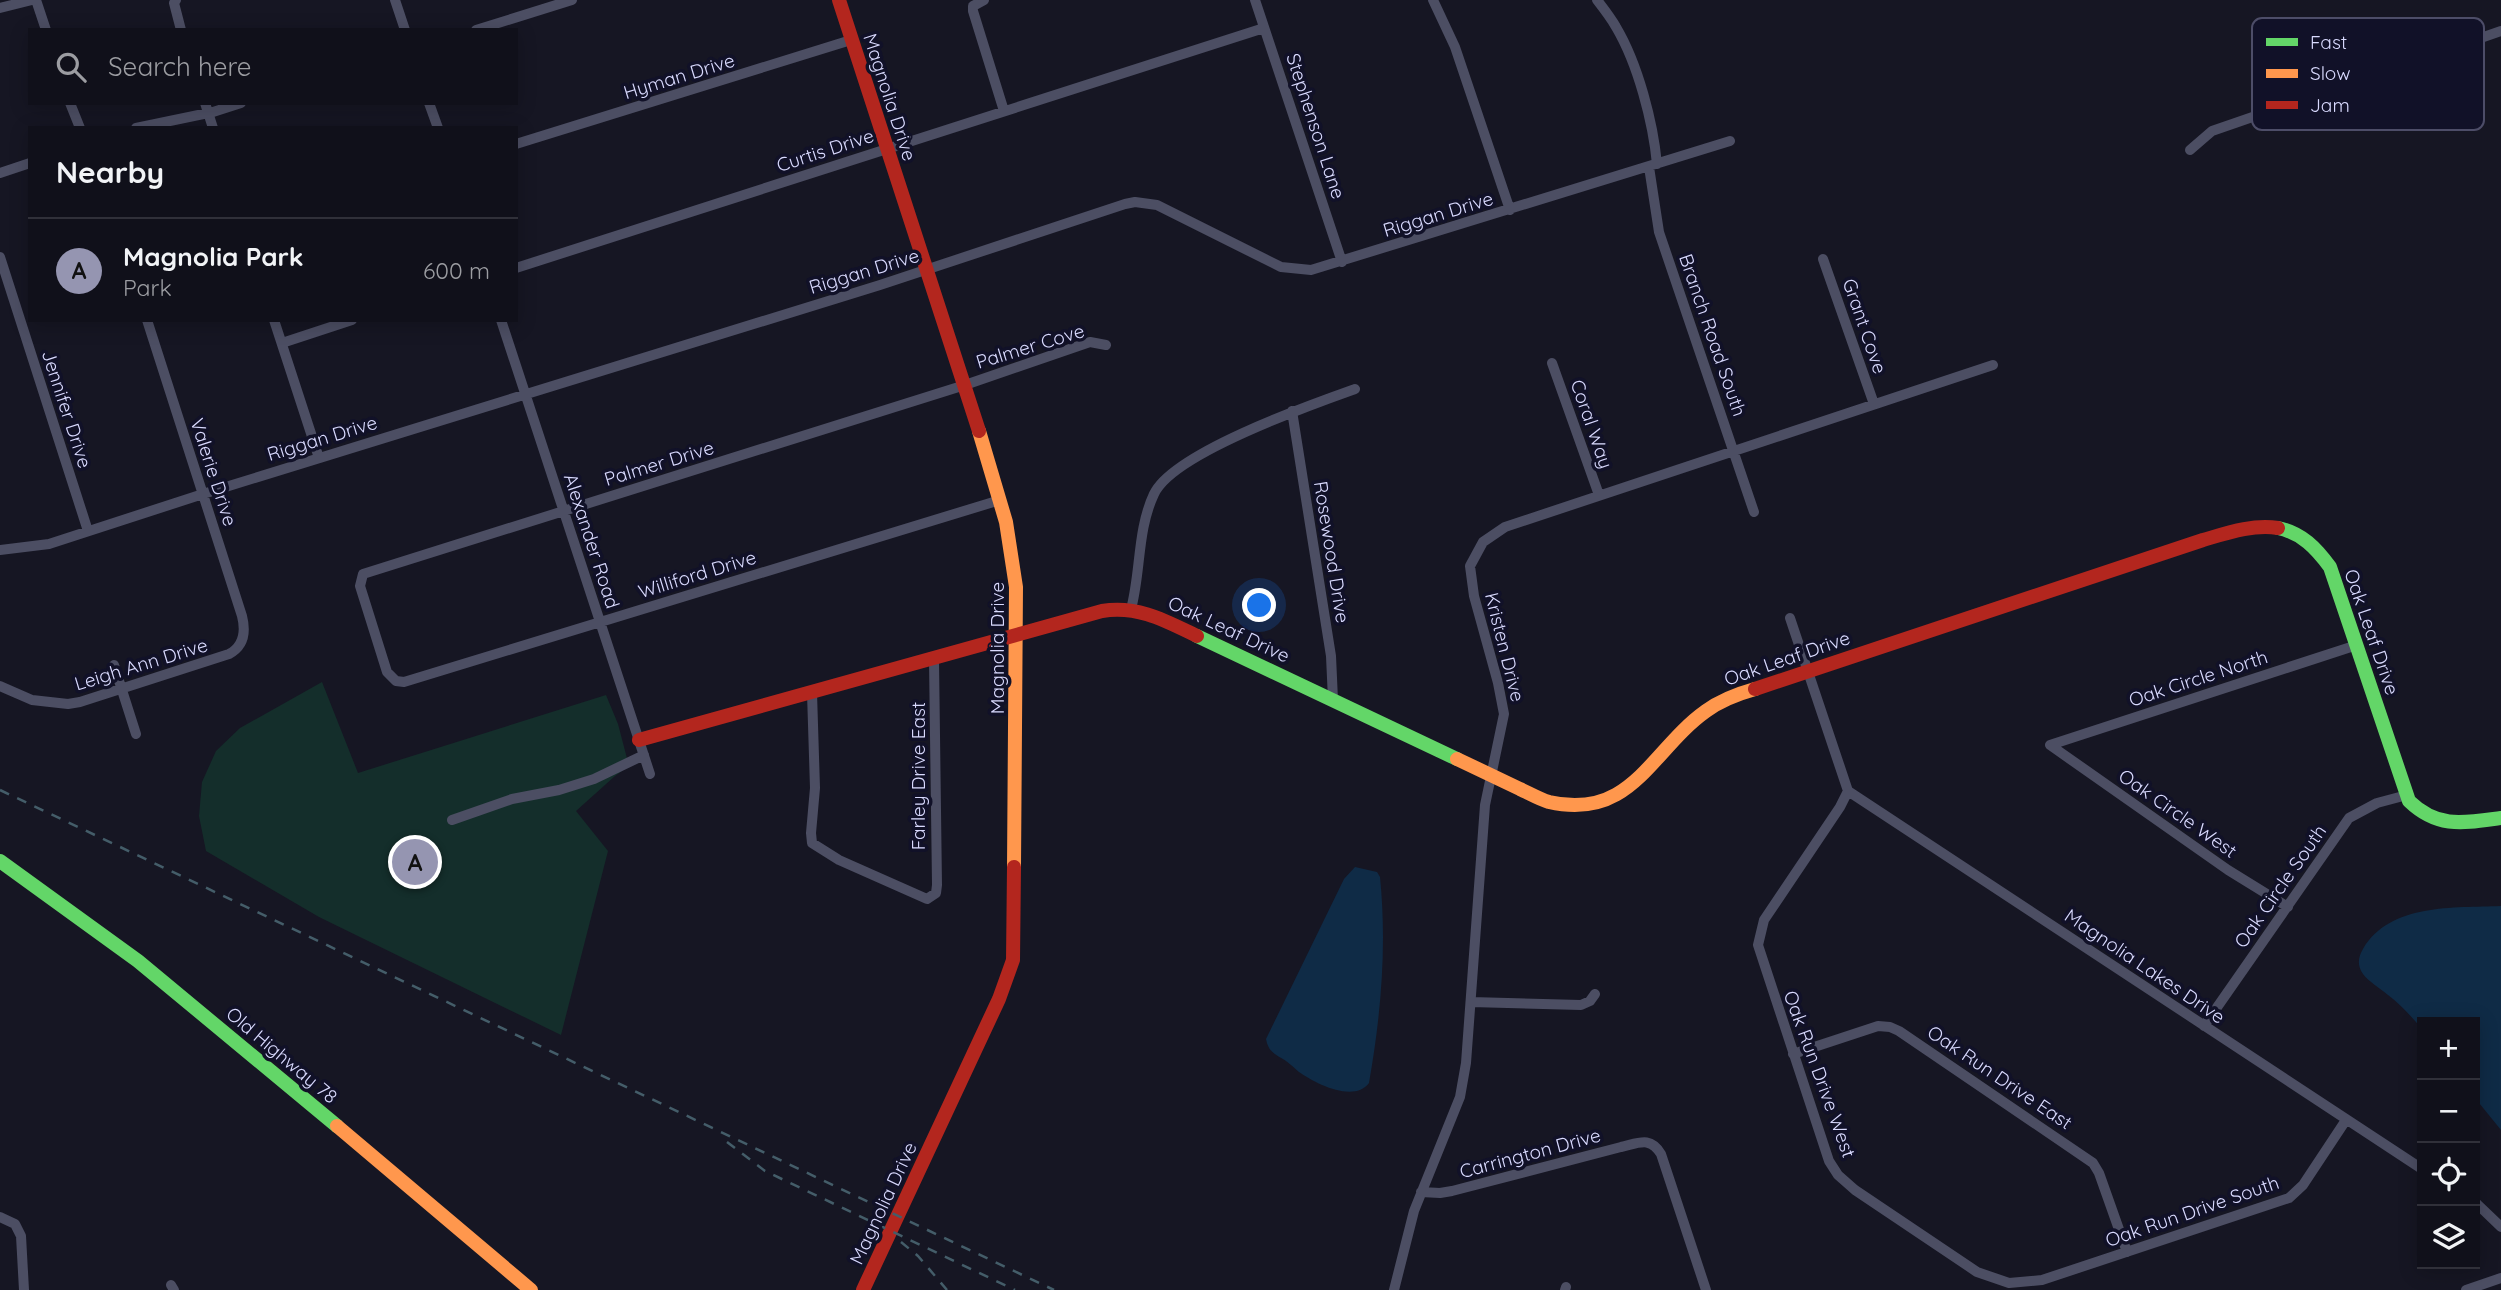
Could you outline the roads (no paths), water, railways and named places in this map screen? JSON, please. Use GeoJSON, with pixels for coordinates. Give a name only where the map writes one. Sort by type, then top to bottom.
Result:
{"type":"FeatureCollection","features":[{"type":"Feature","properties":{"kind":"street"},"geometry":{"type":"LineString","coordinates":[[0,8],[34,0],[45,28]]}},
{"type":"Feature","properties":{"kind":"street"},"geometry":{"type":"LineString","coordinates":[[176,0],[174,4],[180,28]]}},
{"type":"Feature","properties":{"kind":"street"},"geometry":{"type":"LineString","coordinates":[[396,0],[404,28]]}},
{"type":"Feature","properties":{"kind":"street"},"geometry":{"type":"LineString","coordinates":[[482,28],[572,0]]}},
{"type":"Feature","properties":{"kind":"street","name":"Magnolia Drive"},"geometry":{"type":"LineString","coordinates":[[839,0],[965,385],[1000,500],[1015,568],[1013,960],[993,1011],[863,1290]]}},
{"type":"Feature","properties":{"kind":"street"},"geometry":{"type":"LineString","coordinates":[[984,0],[973,6],[973,11],[1004,111]]}},
{"type":"Feature","properties":{"kind":"street","name":"Stephenson Lane"},"geometry":{"type":"LineString","coordinates":[[1255,0],[1342,262]]}},
{"type":"Feature","properties":{"kind":"street"},"geometry":{"type":"LineString","coordinates":[[1433,0],[1455,47],[1510,210]]}},
{"type":"Feature","properties":{"kind":"street","name":"Branch Road South"},"geometry":{"type":"LineString","coordinates":[[1597,0],[1617,27],[1637,77],[1650,120],[1659,232],[1754,512]]}},
{"type":"Feature","properties":{"kind":"street","name":"Curtis Drive"},"geometry":{"type":"LineString","coordinates":[[518,267],[1264,28]]}},
{"type":"Feature","properties":{"kind":"street"},"geometry":{"type":"LineString","coordinates":[[2484,37],[2501,31]]}},
{"type":"Feature","properties":{"kind":"street","name":"Hyman Drive"},"geometry":{"type":"LineString","coordinates":[[518,143],[851,40]]}},
{"type":"Feature","properties":{"kind":"street"},"geometry":{"type":"LineString","coordinates":[[71,105],[79,126]]}},
{"type":"Feature","properties":{"kind":"street"},"geometry":{"type":"LineString","coordinates":[[143,126],[206,108],[227,105]]}},
{"type":"Feature","properties":{"kind":"street"},"geometry":{"type":"LineString","coordinates":[[430,105],[437,126]]}},
{"type":"Feature","properties":{"kind":"street"},"geometry":{"type":"LineString","coordinates":[[206,108],[212,126]]}},
{"type":"Feature","properties":{"kind":"street"},"geometry":{"type":"LineString","coordinates":[[2190,150],[2212,131],[2252,117]]}},
{"type":"Feature","properties":{"kind":"street","name":"Riggan Drive"},"geometry":{"type":"LineString","coordinates":[[0,550],[49,544],[927,270],[1115,206],[1135,202],[1164,208],[1261,258],[1287,269],[1311,271],[1730,141]]}},
{"type":"Feature","properties":{"kind":"street"},"geometry":{"type":"LineString","coordinates":[[0,173],[28,164]]}},
{"type":"Feature","properties":{"kind":"street","name":"Jennifer Drive"},"geometry":{"type":"LineString","coordinates":[[0,257],[88,531]]}},
{"type":"Feature","properties":{"kind":"street","name":"Grant Cove"},"geometry":{"type":"LineString","coordinates":[[1823,259],[1874,404]]}},
{"type":"Feature","properties":{"kind":"street","name":"Valerie Drive"},"geometry":{"type":"LineString","coordinates":[[148,322],[242,616],[244,636]]}},
{"type":"Feature","properties":{"kind":"street"},"geometry":{"type":"LineString","coordinates":[[275,322],[319,458]]}},
{"type":"Feature","properties":{"kind":"street"},"geometry":{"type":"LineString","coordinates":[[282,343],[346,322]]}},
{"type":"Feature","properties":{"kind":"street","name":"Alexander Road"},"geometry":{"type":"LineString","coordinates":[[502,322],[650,774]]}},
{"type":"Feature","properties":{"kind":"street","name":"Palmer Cove"},"geometry":{"type":"LineString","coordinates":[[965,385],[1090,342],[1105,345]]}},
{"type":"Feature","properties":{"kind":"street","name":"Coral Way"},"geometry":{"type":"LineString","coordinates":[[1552,363],[1599,495]]}},
{"type":"Feature","properties":{"kind":"street","name":"Kristen Drive"},"geometry":{"type":"LineString","coordinates":[[1394,1290],[1421,1192],[1464,1082],[1485,805],[1500,739],[1503,706],[1470,573],[1471,561],[1483,542],[1497,531],[1599,495],[1993,365]]}},
{"type":"Feature","properties":{"kind":"street","name":"Palmer Drive"},"geometry":{"type":"LineString","coordinates":[[404,682],[396,681],[385,666],[360,586],[363,574],[965,385]]}},
{"type":"Feature","properties":{"kind":"street"},"geometry":{"type":"LineString","coordinates":[[1131,609],[1148,509],[1161,482],[1170,474],[1260,425],[1354,389]]}},
{"type":"Feature","properties":{"kind":"street","name":"Rosewood Drive"},"geometry":{"type":"LineString","coordinates":[[1292,411],[1331,656],[1334,700]]}},
{"type":"Feature","properties":{"kind":"street","name":"Williford Drive"},"geometry":{"type":"LineString","coordinates":[[404,682],[1000,500]]}},
{"type":"Feature","properties":{"kind":"street","name":"Oak Leaf Drive"},"geometry":{"type":"LineString","coordinates":[[639,740],[934,660],[1109,609],[1131,609],[1153,615],[1556,804],[1576,807],[1607,798],[1636,782],[1711,706],[1726,698],[2203,540],[2255,526],[2283,529],[2301,537],[2325,559],[2335,578],[2407,795],[2419,813],[2435,821],[2501,818]]}},
{"type":"Feature","properties":{"kind":"street"},"geometry":{"type":"LineString","coordinates":[[1790,618],[1848,791]]}},
{"type":"Feature","properties":{"kind":"street","name":"Leigh Ann Drive"},"geometry":{"type":"LineString","coordinates":[[0,686],[32,700],[51,704],[80,702],[229,654],[238,648],[244,636]]}},
{"type":"Feature","properties":{"kind":"street","name":"Oak Circle North"},"geometry":{"type":"LineString","coordinates":[[2050,745],[2357,645]]}},
{"type":"Feature","properties":{"kind":"street","name":"Farley Drive East"},"geometry":{"type":"LineString","coordinates":[[812,694],[815,788],[811,833],[815,846],[839,860],[927,900],[936,893],[934,660]]}},
{"type":"Feature","properties":{"kind":"street"},"geometry":{"type":"LineString","coordinates":[[114,665],[136,734]]}},
{"type":"Feature","properties":{"kind":"street","name":"Oak Circle West"},"geometry":{"type":"LineString","coordinates":[[2050,745],[2228,870],[2288,906]]}},
{"type":"Feature","properties":{"kind":"street"},"geometry":{"type":"LineString","coordinates":[[452,820],[512,799],[559,790],[594,779],[644,755]]}},
{"type":"Feature","properties":{"kind":"street","name":"Oak Run Drive West"},"geometry":{"type":"LineString","coordinates":[[1848,791],[1834,817],[1764,920],[1758,945],[1826,1153],[1838,1175],[1855,1190],[1977,1272],[1997,1281],[2015,1284]]}},
{"type":"Feature","properties":{"kind":"street","name":"Magnolia Lakes Drive"},"geometry":{"type":"LineString","coordinates":[[1848,791],[2417,1166]]}},
{"type":"Feature","properties":{"kind":"street","name":"Oak Circle South"},"geometry":{"type":"LineString","coordinates":[[2204,1026],[2349,818],[2377,803],[2407,795]]}},
{"type":"Feature","properties":{"kind":"street","name":"Old Highway 78"},"geometry":{"type":"LineString","coordinates":[[0,861],[55,898],[156,975],[527,1289]]}},
{"type":"Feature","properties":{"kind":"street"},"geometry":{"type":"LineString","coordinates":[[1471,1002],[1581,1005],[1590,1001],[1595,994]]}},
{"type":"Feature","properties":{"kind":"street","name":"Oak Run Drive East"},"geometry":{"type":"LineString","coordinates":[[1793,1054],[1878,1026],[1899,1031],[2093,1163],[2127,1252]]}},
{"type":"Feature","properties":{"kind":"street","name":"Oak Run Drive South"},"geometry":{"type":"LineString","coordinates":[[2015,1284],[2042,1280],[2288,1198],[2303,1185],[2346,1120]]}},
{"type":"Feature","properties":{"kind":"street","name":"Carrington Drive"},"geometry":{"type":"LineString","coordinates":[[1421,1192],[1452,1191],[1647,1142],[1656,1146],[1661,1154],[1706,1290]]}},
{"type":"Feature","properties":{"kind":"street"},"geometry":{"type":"LineString","coordinates":[[2479,1206],[2501,1227]]}},
{"type":"Feature","properties":{"kind":"street"},"geometry":{"type":"LineString","coordinates":[[0,1217],[15,1224],[21,1236],[24,1290]]}},
{"type":"Feature","properties":{"kind":"street"},"geometry":{"type":"LineString","coordinates":[[2466,1290],[2501,1278]]}},
{"type":"Feature","properties":{"kind":"water"},"geometry":{"type":"Polygon","coordinates":[[[1355,867],[1377,872],[1380,877],[1382,980],[1369,1083],[1362,1089],[1345,1091],[1315,1082],[1299,1072],[1272,1052],[1266,1039],[1344,879],[1355,867]]]}},
{"type":"Feature","properties":{"kind":"water"},"geometry":{"type":"Polygon","coordinates":[[[2501,906],[2501,1130],[2480,1104],[2480,1017],[2417,1017],[2417,1024],[2365,977],[2360,968],[2363,949],[2375,934],[2389,923],[2424,911],[2501,906]]]}},
{"type":"Feature","properties":{"kind":"railway"},"geometry":{"type":"LineString","coordinates":[[0,790],[1054,1290]]}},
{"type":"Feature","properties":{"kind":"railway"},"geometry":{"type":"LineString","coordinates":[[727,1142],[765,1171],[1015,1290]]}},
{"type":"Feature","properties":{"kind":"railway"},"geometry":{"type":"LineString","coordinates":[[901,1242],[918,1256],[947,1290]]}},
{"type":"Feature","properties":{"kind":"place","name":"Magnolia Park"},"geometry":{"type":"Point","coordinates":[415,862]}}]}
